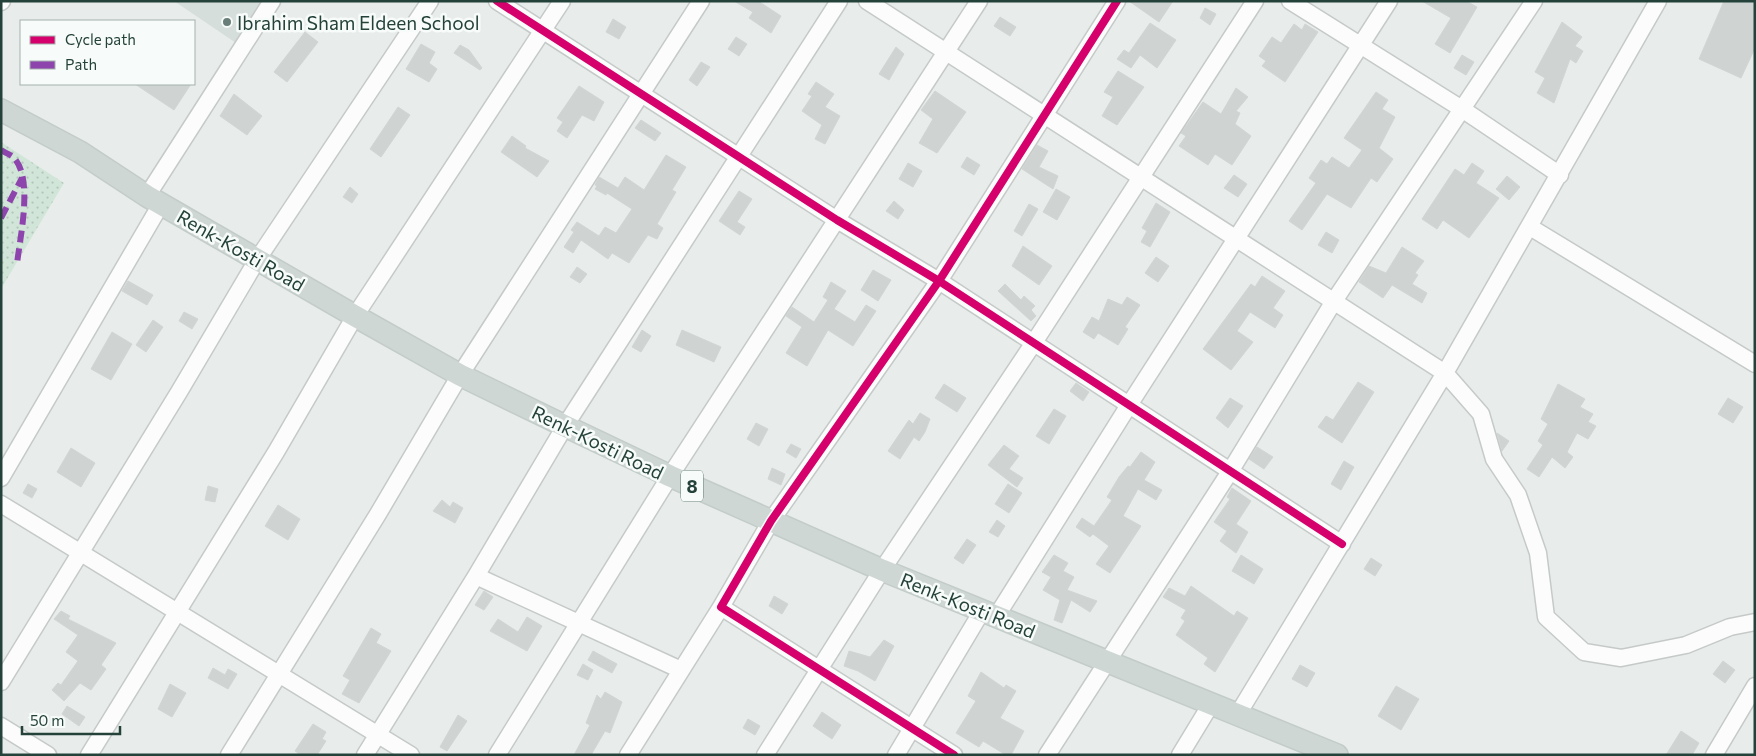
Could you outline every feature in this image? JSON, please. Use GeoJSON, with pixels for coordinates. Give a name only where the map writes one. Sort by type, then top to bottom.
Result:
{"type":"FeatureCollection","features":[{"type":"Feature","properties":{"kind":"main road","name":"Renk-Kosti Road"},"geometry":{"type":"LineString","coordinates":[[1,110],[80,152],[154,200],[460,375],[565,426],[670,476],[882,570],[1107,660],[1238,714],[1326,753]]}},
{"type":"Feature","properties":{"kind":"street"},"geometry":{"type":"LineString","coordinates":[[1,478],[154,200],[272,1]]}},
{"type":"Feature","properties":{"kind":"street"},"geometry":{"type":"LineString","coordinates":[[1,682],[179,392],[257,260],[430,1]]}},
{"type":"Feature","properties":{"kind":"street"},"geometry":{"type":"LineString","coordinates":[[497,1],[837,220],[939,281],[1342,544]]}},
{"type":"Feature","properties":{"kind":"street"},"geometry":{"type":"LineString","coordinates":[[90,755],[276,452],[355,316],[562,1]]}},
{"type":"Feature","properties":{"kind":"street"},"geometry":{"type":"LineString","coordinates":[[229,755],[378,514],[460,375],[701,1]]}},
{"type":"Feature","properties":{"kind":"street"},"geometry":{"type":"LineString","coordinates":[[365,755],[476,576],[565,426],[840,1]]}},
{"type":"Feature","properties":{"kind":"street"},"geometry":{"type":"LineString","coordinates":[[866,1],[1445,373],[1481,414],[1494,459],[1518,496],[1538,553],[1546,617],[1584,652],[1621,658],[1686,645],[1730,627],[1755,622]]}},
{"type":"Feature","properties":{"kind":"street"},"geometry":{"type":"LineString","coordinates":[[497,755],[670,476],[979,1]]}},
{"type":"Feature","properties":{"kind":"street"},"geometry":{"type":"LineString","coordinates":[[628,755],[721,607],[772,521],[939,281],[1117,1]]}},
{"type":"Feature","properties":{"kind":"street"},"geometry":{"type":"LineString","coordinates":[[765,755],[882,570],[1033,344],[1255,1]]}},
{"type":"Feature","properties":{"kind":"street"},"geometry":{"type":"LineString","coordinates":[[1290,1],[1462,109],[1560,175]]}},
{"type":"Feature","properties":{"kind":"street"},"geometry":{"type":"LineString","coordinates":[[896,755],[912,728],[1129,405],[1361,46],[1388,1]]}},
{"type":"Feature","properties":{"kind":"street"},"geometry":{"type":"LineString","coordinates":[[1046,755],[1231,470],[1334,301],[1534,1]]}},
{"type":"Feature","properties":{"kind":"street"},"geometry":{"type":"LineString","coordinates":[[1238,714],[1445,373],[1658,1]]}},
{"type":"Feature","properties":{"kind":"street"},"geometry":{"type":"LineString","coordinates":[[1530,227],[1755,364]]}},
{"type":"Feature","properties":{"kind":"street"},"geometry":{"type":"LineString","coordinates":[[1,504],[411,755]]}},
{"type":"Feature","properties":{"kind":"street"},"geometry":{"type":"LineString","coordinates":[[476,576],[681,670]]}},
{"type":"Feature","properties":{"kind":"street"},"geometry":{"type":"LineString","coordinates":[[721,607],[954,755]]}},
{"type":"Feature","properties":{"kind":"street"},"geometry":{"type":"LineString","coordinates":[[1714,755],[1755,686]]}},
{"type":"Feature","properties":{"kind":"street"},"geometry":{"type":"LineString","coordinates":[[1180,755],[1211,704]]}},
{"type":"Feature","properties":{"kind":"street"},"geometry":{"type":"LineString","coordinates":[[1,726],[48,755]]}},
{"type":"Feature","properties":{"kind":"shaded area","name":"Ibrahim Sham Eldeen School"},"geometry":{"type":"Polygon","coordinates":[[[174,1],[262,1],[236,43],[174,1]]]}},
{"type":"Feature","properties":{"kind":"green space"},"geometry":{"type":"Polygon","coordinates":[[[1,142],[64,183],[1,289],[1,142]]]}},
{"type":"Feature","properties":{"kind":"building"},"geometry":{"type":"Polygon","coordinates":[[[734,1],[758,1],[781,16],[771,33],[749,18],[753,12],[734,1]]]}},
{"type":"Feature","properties":{"kind":"building"},"geometry":{"type":"Polygon","coordinates":[[[1129,1],[1173,1],[1159,22],[1129,1]]]}},
{"type":"Feature","properties":{"kind":"building"},"geometry":{"type":"Polygon","coordinates":[[[1422,1],[1466,1],[1477,7],[1450,53],[1435,44],[1451,18],[1422,1]]]}},
{"type":"Feature","properties":{"kind":"building"},"geometry":{"type":"Polygon","coordinates":[[[1724,1],[1755,1],[1755,48],[1741,78],[1699,59],[1724,1]]]}},
{"type":"Feature","properties":{"kind":"building"},"geometry":{"type":"Polygon","coordinates":[[[1205,8],[1216,14],[1210,25],[1200,18],[1205,8]]]}},
{"type":"Feature","properties":{"kind":"building"},"geometry":{"type":"Polygon","coordinates":[[[1000,17],[1016,27],[1010,36],[994,26],[1000,17]]]}},
{"type":"Feature","properties":{"kind":"building"},"geometry":{"type":"Polygon","coordinates":[[[613,19],[626,27],[619,39],[606,32],[613,19]]]}},
{"type":"Feature","properties":{"kind":"building"},"geometry":{"type":"Polygon","coordinates":[[[1562,22],[1582,37],[1575,46],[1583,51],[1576,63],[1570,59],[1554,103],[1537,93],[1545,78],[1535,72],[1562,22]]]}},
{"type":"Feature","properties":{"kind":"building"},"geometry":{"type":"Polygon","coordinates":[[[1150,23],[1176,40],[1157,68],[1140,55],[1131,68],[1117,59],[1124,50],[1129,53],[1150,23]]]}},
{"type":"Feature","properties":{"kind":"building"},"geometry":{"type":"Polygon","coordinates":[[[1294,24],[1302,30],[1305,24],[1318,32],[1285,82],[1262,66],[1266,61],[1259,56],[1272,37],[1281,43],[1294,24]]]}},
{"type":"Feature","properties":{"kind":"building"},"geometry":{"type":"Polygon","coordinates":[[[305,32],[318,42],[287,82],[274,72],[305,32]]]}},
{"type":"Feature","properties":{"kind":"building"},"geometry":{"type":"Polygon","coordinates":[[[736,37],[747,44],[739,56],[728,49],[736,37]]]}},
{"type":"Feature","properties":{"kind":"building"},"geometry":{"type":"Polygon","coordinates":[[[421,44],[435,52],[429,63],[437,69],[429,82],[406,69],[421,44]]]}},
{"type":"Feature","properties":{"kind":"building"},"geometry":{"type":"Polygon","coordinates":[[[460,45],[469,50],[482,68],[480,70],[454,53],[460,45]]]}},
{"type":"Feature","properties":{"kind":"building"},"geometry":{"type":"Polygon","coordinates":[[[896,47],[904,54],[889,80],[879,74],[896,47]]]}},
{"type":"Feature","properties":{"kind":"building"},"geometry":{"type":"Polygon","coordinates":[[[1462,55],[1474,62],[1466,75],[1454,68],[1462,55]]]}},
{"type":"Feature","properties":{"kind":"building"},"geometry":{"type":"Polygon","coordinates":[[[701,62],[710,67],[697,86],[689,80],[701,62]]]}},
{"type":"Feature","properties":{"kind":"building"},"geometry":{"type":"Polygon","coordinates":[[[1118,71],[1144,87],[1117,125],[1102,116],[1113,97],[1104,92],[1118,71]]]}},
{"type":"Feature","properties":{"kind":"building"},"geometry":{"type":"Polygon","coordinates":[[[816,82],[834,94],[825,107],[840,116],[825,144],[815,139],[822,125],[802,111],[812,96],[808,94],[816,82]]]}},
{"type":"Feature","properties":{"kind":"building"},"geometry":{"type":"Polygon","coordinates":[[[136,85],[190,85],[174,110],[136,85]]]}},
{"type":"Feature","properties":{"kind":"building"},"geometry":{"type":"Polygon","coordinates":[[[579,86],[604,102],[594,121],[582,115],[567,138],[557,131],[563,122],[557,118],[579,86]]]}},
{"type":"Feature","properties":{"kind":"building"},"geometry":{"type":"Polygon","coordinates":[[[1236,88],[1248,97],[1236,111],[1240,113],[1235,124],[1251,136],[1232,165],[1215,154],[1208,165],[1179,146],[1186,136],[1181,133],[1203,102],[1221,114],[1236,88]]]}},
{"type":"Feature","properties":{"kind":"building"},"geometry":{"type":"Polygon","coordinates":[[[935,91],[966,112],[937,153],[919,143],[933,119],[921,110],[935,91]]]}},
{"type":"Feature","properties":{"kind":"building"},"geometry":{"type":"Polygon","coordinates":[[[1376,92],[1388,100],[1382,109],[1395,117],[1379,148],[1393,159],[1377,182],[1371,178],[1351,208],[1327,194],[1302,230],[1289,221],[1316,183],[1309,178],[1321,160],[1327,164],[1332,157],[1349,168],[1362,150],[1344,138],[1376,92]]]}},
{"type":"Feature","properties":{"kind":"building"},"geometry":{"type":"Polygon","coordinates":[[[234,94],[262,116],[247,135],[220,116],[234,94]]]}},
{"type":"Feature","properties":{"kind":"building"},"geometry":{"type":"Polygon","coordinates":[[[398,107],[410,115],[381,157],[370,149],[398,107]]]}},
{"type":"Feature","properties":{"kind":"building"},"geometry":{"type":"Polygon","coordinates":[[[641,120],[661,133],[655,141],[635,128],[641,120]]]}},
{"type":"Feature","properties":{"kind":"building"},"geometry":{"type":"Polygon","coordinates":[[[512,136],[526,146],[525,148],[549,161],[537,177],[501,152],[512,136]]]}},
{"type":"Feature","properties":{"kind":"building"},"geometry":{"type":"Polygon","coordinates":[[[1037,145],[1048,151],[1039,167],[1058,176],[1053,189],[1022,169],[1037,145]]]}},
{"type":"Feature","properties":{"kind":"building"},"geometry":{"type":"Polygon","coordinates":[[[666,155],[686,167],[672,190],[676,192],[657,224],[663,228],[657,239],[648,235],[629,263],[612,253],[608,259],[581,240],[573,253],[564,247],[574,232],[571,230],[577,222],[599,236],[605,227],[616,233],[632,209],[607,193],[606,195],[595,189],[599,177],[618,188],[625,177],[644,190],[666,155]]]}},
{"type":"Feature","properties":{"kind":"building"},"geometry":{"type":"Polygon","coordinates":[[[967,157],[980,165],[974,175],[961,167],[967,157]]]}},
{"type":"Feature","properties":{"kind":"building"},"geometry":{"type":"Polygon","coordinates":[[[908,163],[922,171],[913,187],[899,179],[908,163]]]}},
{"type":"Feature","properties":{"kind":"building"},"geometry":{"type":"Polygon","coordinates":[[[1472,163],[1484,171],[1476,183],[1499,198],[1469,238],[1443,220],[1437,229],[1422,219],[1455,169],[1464,175],[1472,163]]]}},
{"type":"Feature","properties":{"kind":"building"},"geometry":{"type":"Polygon","coordinates":[[[1234,175],[1247,184],[1238,197],[1224,188],[1234,175]]]}},
{"type":"Feature","properties":{"kind":"building"},"geometry":{"type":"Polygon","coordinates":[[[1507,176],[1520,187],[1509,200],[1496,189],[1507,176]]]}},
{"type":"Feature","properties":{"kind":"building"},"geometry":{"type":"Polygon","coordinates":[[[350,187],[358,194],[352,203],[343,197],[350,187]]]}},
{"type":"Feature","properties":{"kind":"building"},"geometry":{"type":"Polygon","coordinates":[[[1056,189],[1070,197],[1057,220],[1043,212],[1056,189]]]}},
{"type":"Feature","properties":{"kind":"building"},"geometry":{"type":"Polygon","coordinates":[[[739,191],[752,199],[737,222],[745,227],[740,235],[719,221],[739,191]]]}},
{"type":"Feature","properties":{"kind":"building"},"geometry":{"type":"Polygon","coordinates":[[[894,201],[904,210],[898,219],[886,211],[894,201]]]}},
{"type":"Feature","properties":{"kind":"building"},"geometry":{"type":"Polygon","coordinates":[[[1156,203],[1170,212],[1150,247],[1141,242],[1147,231],[1142,228],[1156,203]]]}},
{"type":"Feature","properties":{"kind":"building"},"geometry":{"type":"Polygon","coordinates":[[[1029,204],[1038,209],[1022,236],[1014,231],[1029,204]]]}},
{"type":"Feature","properties":{"kind":"building"},"geometry":{"type":"Polygon","coordinates":[[[1326,232],[1339,240],[1332,253],[1318,245],[1326,232]]]}},
{"type":"Feature","properties":{"kind":"building"},"geometry":{"type":"Polygon","coordinates":[[[1023,246],[1052,266],[1039,285],[1012,266],[1023,246]]]}},
{"type":"Feature","properties":{"kind":"building"},"geometry":{"type":"Polygon","coordinates":[[[1402,247],[1424,261],[1415,273],[1418,275],[1412,284],[1427,293],[1422,303],[1392,285],[1383,298],[1359,282],[1369,266],[1386,273],[1402,247]]]}},
{"type":"Feature","properties":{"kind":"building"},"geometry":{"type":"Polygon","coordinates":[[[1156,257],[1169,266],[1158,282],[1145,273],[1156,257]]]}},
{"type":"Feature","properties":{"kind":"building"},"geometry":{"type":"Polygon","coordinates":[[[577,267],[587,274],[580,283],[570,277],[577,267]]]}},
{"type":"Feature","properties":{"kind":"building"},"geometry":{"type":"Polygon","coordinates":[[[873,270],[891,280],[878,301],[861,290],[873,270]]]}},
{"type":"Feature","properties":{"kind":"building"},"geometry":{"type":"Polygon","coordinates":[[[1262,276],[1285,291],[1273,308],[1283,315],[1275,328],[1250,312],[1237,331],[1253,342],[1231,370],[1203,349],[1251,284],[1255,287],[1262,276]]]}},
{"type":"Feature","properties":{"kind":"building"},"geometry":{"type":"Polygon","coordinates":[[[128,281],[153,295],[147,305],[122,291],[128,281]]]}},
{"type":"Feature","properties":{"kind":"building"},"geometry":{"type":"Polygon","coordinates":[[[831,282],[846,291],[834,309],[855,322],[866,305],[876,311],[853,346],[828,330],[807,366],[786,353],[802,327],[786,316],[792,307],[814,322],[828,300],[823,297],[831,282]]]}},
{"type":"Feature","properties":{"kind":"building"},"geometry":{"type":"Polygon","coordinates":[[[1005,284],[1021,300],[1024,296],[1035,306],[1031,310],[1036,316],[1031,321],[998,291],[1005,284]]]}},
{"type":"Feature","properties":{"kind":"building"},"geometry":{"type":"Polygon","coordinates":[[[1127,297],[1140,305],[1125,327],[1128,329],[1118,345],[1098,333],[1094,339],[1083,332],[1092,317],[1099,321],[1108,299],[1122,305],[1127,297]]]}},
{"type":"Feature","properties":{"kind":"building"},"geometry":{"type":"Polygon","coordinates":[[[184,312],[198,319],[192,329],[179,321],[184,312]]]}},
{"type":"Feature","properties":{"kind":"building"},"geometry":{"type":"Polygon","coordinates":[[[153,320],[163,327],[146,352],[136,345],[153,320]]]}},
{"type":"Feature","properties":{"kind":"building"},"geometry":{"type":"Polygon","coordinates":[[[642,330],[651,336],[641,352],[632,347],[642,330]]]}},
{"type":"Feature","properties":{"kind":"building"},"geometry":{"type":"Polygon","coordinates":[[[682,330],[721,347],[714,362],[676,345],[682,330]]]}},
{"type":"Feature","properties":{"kind":"building"},"geometry":{"type":"Polygon","coordinates":[[[112,332],[132,344],[111,380],[91,369],[112,332]]]}},
{"type":"Feature","properties":{"kind":"building"},"geometry":{"type":"Polygon","coordinates":[[[1358,382],[1374,392],[1342,443],[1318,427],[1326,416],[1333,420],[1358,382]]]}},
{"type":"Feature","properties":{"kind":"building"},"geometry":{"type":"Polygon","coordinates":[[[1076,383],[1089,392],[1083,401],[1070,391],[1076,383]]]}},
{"type":"Feature","properties":{"kind":"building"},"geometry":{"type":"Polygon","coordinates":[[[944,384],[966,398],[957,412],[935,398],[944,384]]]}},
{"type":"Feature","properties":{"kind":"building"},"geometry":{"type":"Polygon","coordinates":[[[1558,384],[1585,399],[1580,407],[1593,414],[1588,422],[1596,426],[1588,439],[1577,433],[1567,452],[1573,457],[1565,468],[1552,457],[1539,477],[1527,469],[1543,445],[1538,441],[1548,424],[1541,419],[1558,384]]]}},
{"type":"Feature","properties":{"kind":"building"},"geometry":{"type":"Polygon","coordinates":[[[1230,398],[1243,406],[1228,428],[1216,418],[1230,398]]]}},
{"type":"Feature","properties":{"kind":"building"},"geometry":{"type":"Polygon","coordinates":[[[1728,398],[1743,407],[1733,423],[1718,414],[1728,398]]]}},
{"type":"Feature","properties":{"kind":"building"},"geometry":{"type":"Polygon","coordinates":[[[1054,409],[1066,416],[1049,444],[1036,436],[1054,409]]]}},
{"type":"Feature","properties":{"kind":"building"},"geometry":{"type":"Polygon","coordinates":[[[920,413],[930,419],[925,432],[919,441],[914,437],[900,459],[888,451],[909,420],[913,424],[920,413]]]}},
{"type":"Feature","properties":{"kind":"building"},"geometry":{"type":"Polygon","coordinates":[[[756,423],[768,429],[759,446],[747,439],[756,423]]]}},
{"type":"Feature","properties":{"kind":"building"},"geometry":{"type":"Polygon","coordinates":[[[1497,433],[1509,441],[1502,451],[1497,433]]]}},
{"type":"Feature","properties":{"kind":"building"},"geometry":{"type":"Polygon","coordinates":[[[791,444],[801,449],[796,458],[786,452],[791,444]]]}},
{"type":"Feature","properties":{"kind":"building"},"geometry":{"type":"Polygon","coordinates":[[[1004,445],[1019,456],[1009,469],[1023,478],[1017,487],[988,465],[1004,445]]]}},
{"type":"Feature","properties":{"kind":"building"},"geometry":{"type":"Polygon","coordinates":[[[1257,447],[1273,457],[1264,469],[1249,459],[1257,447]]]}},
{"type":"Feature","properties":{"kind":"building"},"geometry":{"type":"Polygon","coordinates":[[[71,448],[95,463],[81,487],[57,472],[71,448]]]}},
{"type":"Feature","properties":{"kind":"building"},"geometry":{"type":"Polygon","coordinates":[[[1141,452],[1155,462],[1144,480],[1162,490],[1156,500],[1138,489],[1123,516],[1141,526],[1110,573],[1096,564],[1109,546],[1093,534],[1090,537],[1076,527],[1082,518],[1094,526],[1112,500],[1107,497],[1119,477],[1128,466],[1130,467],[1141,452]]]}},
{"type":"Feature","properties":{"kind":"building"},"geometry":{"type":"Polygon","coordinates":[[[1344,461],[1354,467],[1341,490],[1331,484],[1344,461]]]}},
{"type":"Feature","properties":{"kind":"building"},"geometry":{"type":"Polygon","coordinates":[[[772,468],[785,474],[781,485],[768,479],[772,468]]]}},
{"type":"Feature","properties":{"kind":"building"},"geometry":{"type":"Polygon","coordinates":[[[28,484],[37,489],[32,498],[23,493],[28,484]]]}},
{"type":"Feature","properties":{"kind":"building"},"geometry":{"type":"Polygon","coordinates":[[[1008,484],[1022,493],[1009,513],[995,504],[1008,484]]]}},
{"type":"Feature","properties":{"kind":"building"},"geometry":{"type":"Polygon","coordinates":[[[208,486],[218,489],[215,502],[205,500],[208,486]]]}},
{"type":"Feature","properties":{"kind":"building"},"geometry":{"type":"Polygon","coordinates":[[[1232,488],[1251,501],[1236,524],[1248,532],[1236,553],[1220,541],[1227,531],[1214,522],[1230,499],[1227,497],[1232,488]]]}},
{"type":"Feature","properties":{"kind":"building"},"geometry":{"type":"Polygon","coordinates":[[[442,500],[450,507],[453,502],[463,508],[455,523],[433,511],[442,500]]]}},
{"type":"Feature","properties":{"kind":"building"},"geometry":{"type":"Polygon","coordinates":[[[278,505],[300,519],[288,540],[265,526],[278,505]]]}},
{"type":"Feature","properties":{"kind":"building"},"geometry":{"type":"Polygon","coordinates":[[[997,520],[1005,526],[998,537],[989,532],[997,520]]]}},
{"type":"Feature","properties":{"kind":"building"},"geometry":{"type":"Polygon","coordinates":[[[967,539],[976,545],[963,564],[954,558],[967,539]]]}},
{"type":"Feature","properties":{"kind":"building"},"geometry":{"type":"Polygon","coordinates":[[[1054,555],[1068,563],[1063,571],[1074,577],[1067,590],[1097,601],[1090,612],[1071,600],[1062,623],[1054,620],[1060,600],[1043,590],[1051,577],[1042,572],[1054,555]]]}},
{"type":"Feature","properties":{"kind":"building"},"geometry":{"type":"Polygon","coordinates":[[[1241,555],[1263,569],[1254,584],[1232,571],[1241,555]]]}},
{"type":"Feature","properties":{"kind":"building"},"geometry":{"type":"Polygon","coordinates":[[[1371,558],[1382,565],[1375,576],[1364,569],[1371,558]]]}},
{"type":"Feature","properties":{"kind":"building"},"geometry":{"type":"Polygon","coordinates":[[[1191,586],[1234,616],[1237,611],[1248,618],[1215,672],[1204,664],[1208,658],[1176,635],[1185,621],[1181,618],[1186,610],[1163,597],[1169,588],[1185,596],[1191,586]]]}},
{"type":"Feature","properties":{"kind":"building"},"geometry":{"type":"Polygon","coordinates":[[[484,591],[493,597],[484,610],[475,605],[484,591]]]}},
{"type":"Feature","properties":{"kind":"building"},"geometry":{"type":"Polygon","coordinates":[[[774,596],[788,604],[782,614],[769,606],[774,596]]]}},
{"type":"Feature","properties":{"kind":"building"},"geometry":{"type":"Polygon","coordinates":[[[61,611],[70,616],[68,619],[116,643],[101,665],[106,669],[91,690],[80,683],[64,701],[52,690],[58,683],[61,685],[78,661],[66,652],[78,635],[54,619],[61,611]]]}},
{"type":"Feature","properties":{"kind":"building"},"geometry":{"type":"Polygon","coordinates":[[[527,617],[542,626],[527,651],[490,631],[498,619],[518,632],[527,617]]]}},
{"type":"Feature","properties":{"kind":"building"},"geometry":{"type":"Polygon","coordinates":[[[371,628],[381,634],[376,643],[391,651],[359,703],[342,694],[350,680],[343,676],[371,628]]]}},
{"type":"Feature","properties":{"kind":"building"},"geometry":{"type":"Polygon","coordinates":[[[884,640],[894,646],[875,681],[858,671],[844,666],[849,651],[870,657],[884,640]]]}},
{"type":"Feature","properties":{"kind":"building"},"geometry":{"type":"Polygon","coordinates":[[[593,651],[617,664],[612,673],[588,660],[593,651]]]}},
{"type":"Feature","properties":{"kind":"building"},"geometry":{"type":"Polygon","coordinates":[[[1723,661],[1735,670],[1725,683],[1713,674],[1723,661]]]}},
{"type":"Feature","properties":{"kind":"building"},"geometry":{"type":"Polygon","coordinates":[[[583,664],[593,670],[588,680],[577,675],[583,664]]]}},
{"type":"Feature","properties":{"kind":"building"},"geometry":{"type":"Polygon","coordinates":[[[1300,665],[1315,673],[1307,687],[1292,679],[1300,665]]]}},
{"type":"Feature","properties":{"kind":"building"},"geometry":{"type":"Polygon","coordinates":[[[213,668],[225,675],[228,669],[237,674],[228,689],[208,678],[213,668]]]}},
{"type":"Feature","properties":{"kind":"building"},"geometry":{"type":"Polygon","coordinates":[[[981,672],[1004,688],[1006,685],[1016,691],[1000,718],[1024,731],[1011,755],[1006,755],[983,741],[979,747],[956,733],[976,701],[968,696],[981,672]]]}},
{"type":"Feature","properties":{"kind":"building"},"geometry":{"type":"Polygon","coordinates":[[[170,684],[186,693],[172,717],[158,709],[170,684]]]}},
{"type":"Feature","properties":{"kind":"building"},"geometry":{"type":"Polygon","coordinates":[[[1396,686],[1419,699],[1401,730],[1378,716],[1396,686]]]}},
{"type":"Feature","properties":{"kind":"building"},"geometry":{"type":"Polygon","coordinates":[[[605,692],[622,702],[610,733],[605,731],[591,755],[574,755],[590,725],[586,723],[597,695],[601,699],[605,692]]]}},
{"type":"Feature","properties":{"kind":"building"},"geometry":{"type":"Polygon","coordinates":[[[67,706],[85,717],[79,726],[62,714],[67,706]]]}},
{"type":"Feature","properties":{"kind":"building"},"geometry":{"type":"Polygon","coordinates":[[[822,712],[841,725],[832,739],[813,726],[822,712]]]}},
{"type":"Feature","properties":{"kind":"building"},"geometry":{"type":"Polygon","coordinates":[[[458,715],[467,721],[447,751],[440,747],[458,715]]]}},
{"type":"Feature","properties":{"kind":"building"},"geometry":{"type":"Polygon","coordinates":[[[748,719],[760,726],[755,735],[743,728],[748,719]]]}},
{"type":"Feature","properties":{"kind":"building"},"geometry":{"type":"Polygon","coordinates":[[[313,724],[326,732],[322,739],[326,741],[317,755],[301,755],[295,751],[313,724]]]}},
{"type":"Feature","properties":{"kind":"building"},"geometry":{"type":"Polygon","coordinates":[[[1681,731],[1699,743],[1692,755],[1666,755],[1681,731]]]}},
{"type":"Feature","properties":{"kind":"marked path"},"geometry":{"type":"LineString","coordinates":[[1,150],[15,159],[23,181],[24,210],[17,264]]}},
{"type":"Feature","properties":{"kind":"marked path"},"geometry":{"type":"LineString","coordinates":[[1,218],[22,178]]}},
{"type":"Feature","properties":{"kind":"cycle path"},"geometry":{"type":"LineString","coordinates":[[497,1],[837,220],[939,281],[1342,544]]}},
{"type":"Feature","properties":{"kind":"cycle path"},"geometry":{"type":"LineString","coordinates":[[954,755],[721,607],[771,521],[939,281],[1117,1]]}},
{"type":"Feature","properties":{"kind":"place","name":"Ibrahim Sham Eldeen School"},"geometry":{"type":"Point","coordinates":[227,22]}}]}
